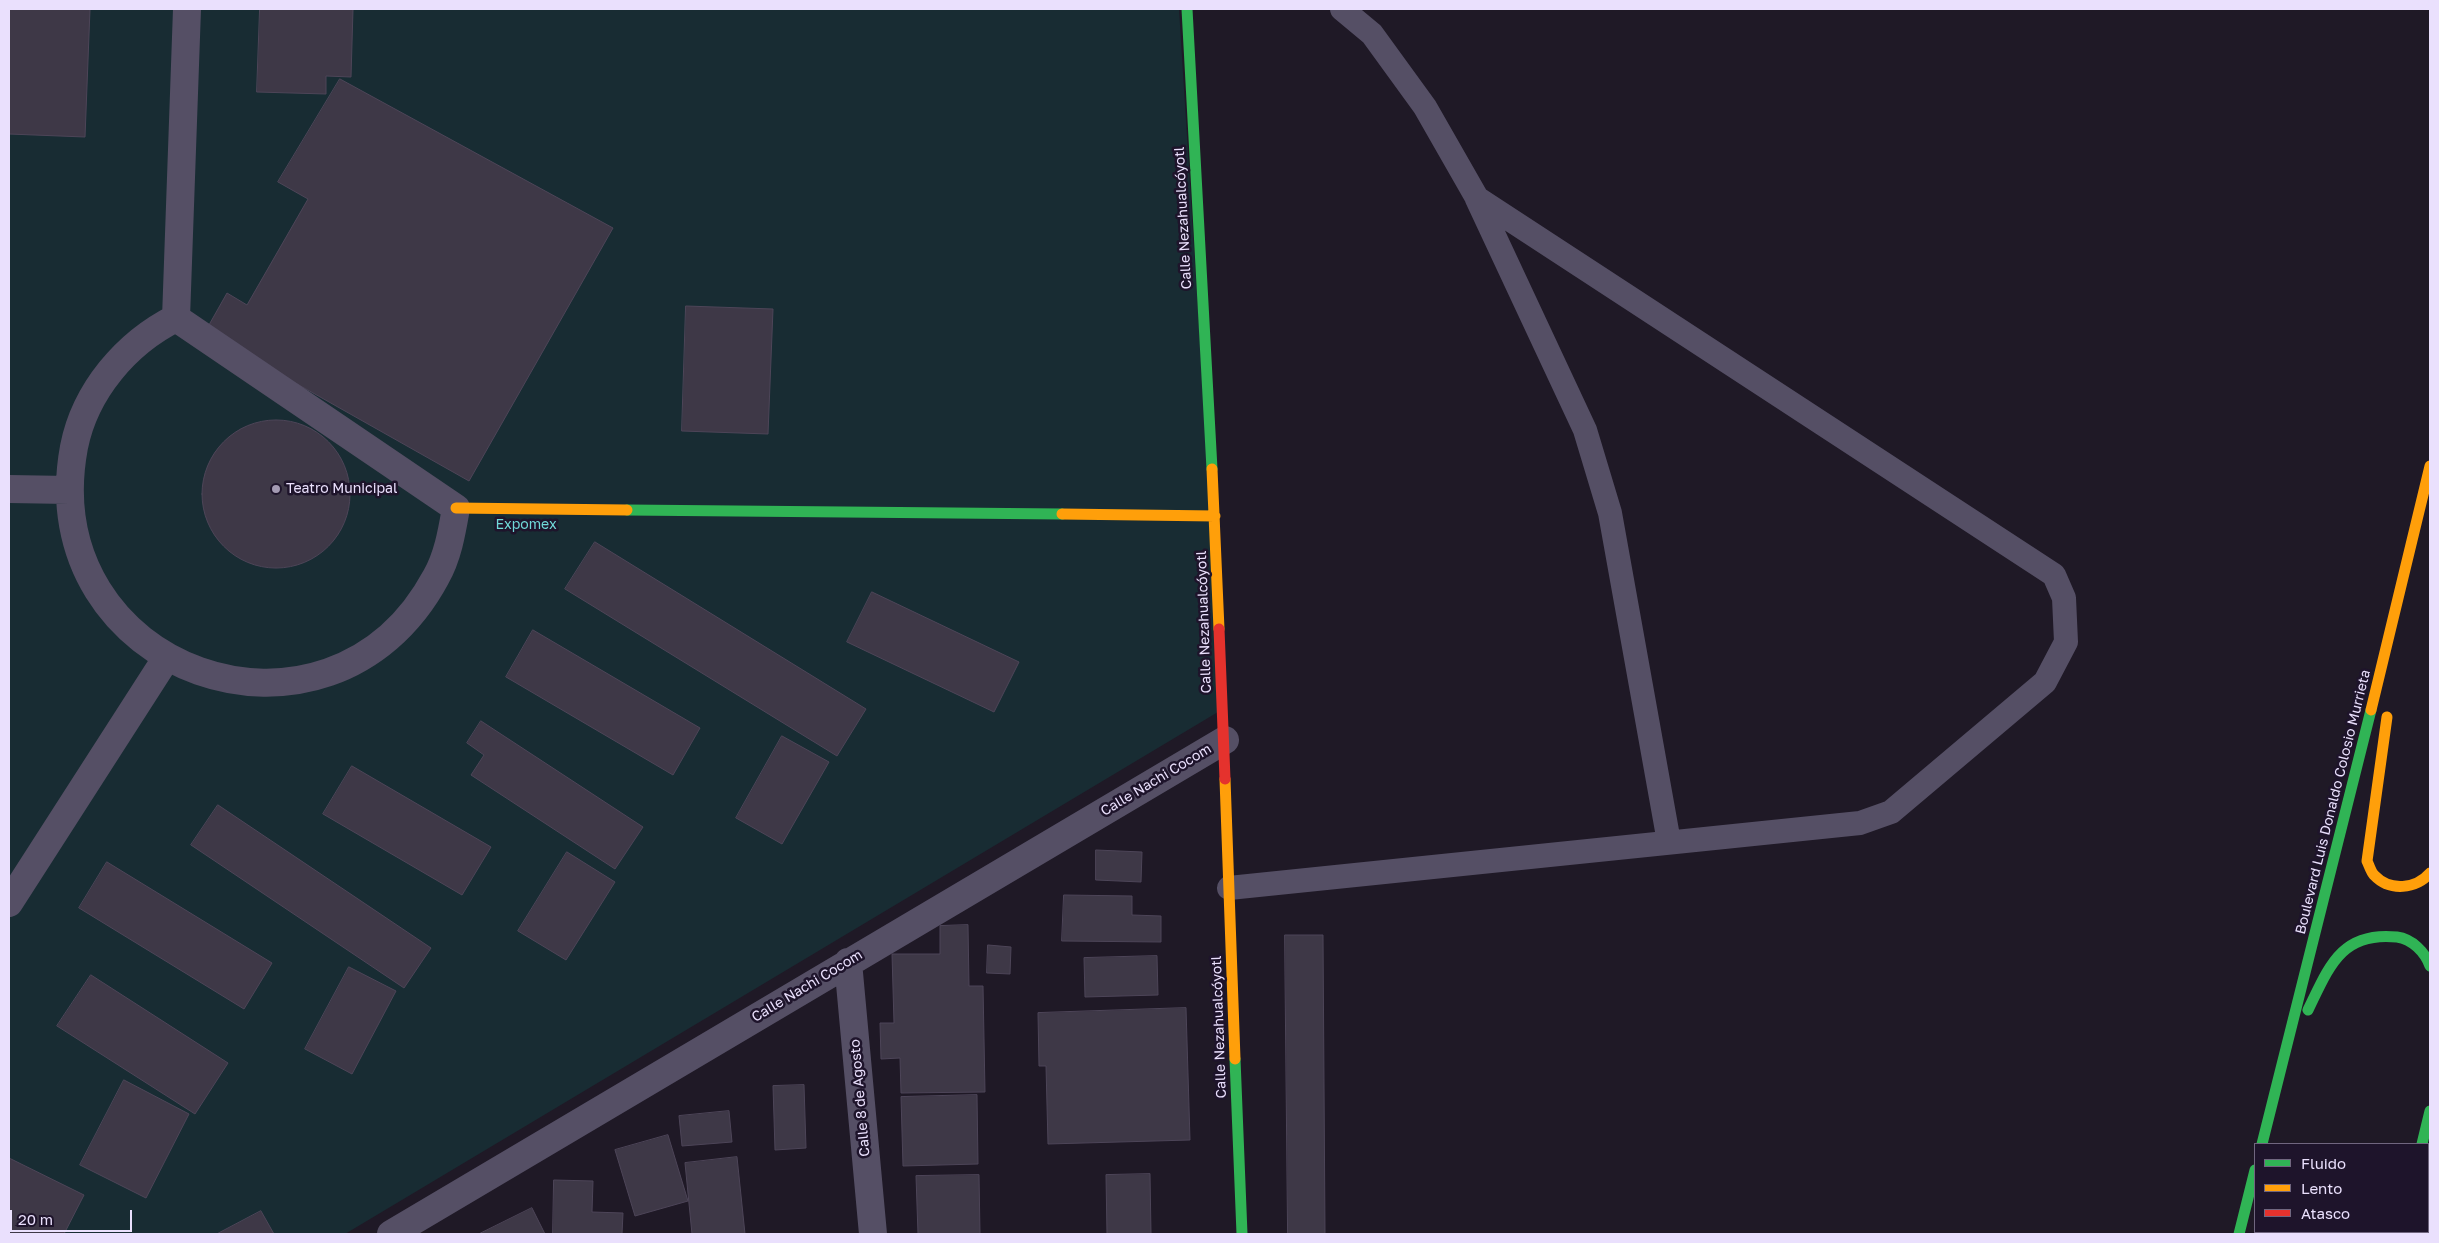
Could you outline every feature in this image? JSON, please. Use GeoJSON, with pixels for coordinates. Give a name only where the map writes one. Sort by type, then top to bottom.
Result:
{"type":"FeatureCollection","features":[{"type":"Feature","properties":{"kind":"main road","name":"Calle Nezahualcóyotl"},"geometry":{"type":"LineString","coordinates":[[1186,9],[1215,516],[1225,740],[1242,1234]]}},
{"type":"Feature","properties":{"kind":"main road","name":"Boulevard Luis Donaldo Colosio Murrieta"},"geometry":{"type":"LineString","coordinates":[[2262,1143],[2341,838],[2430,466]]}},
{"type":"Feature","properties":{"kind":"main road"},"geometry":{"type":"LineString","coordinates":[[456,508],[1215,516]]}},
{"type":"Feature","properties":{"kind":"main road"},"geometry":{"type":"LineString","coordinates":[[2396,658],[2417,523]]}},
{"type":"Feature","properties":{"kind":"main road"},"geometry":{"type":"LineString","coordinates":[[2388,707],[2372,813],[2367,861],[2374,875],[2388,884],[2408,887],[2423,882],[2430,873]]}},
{"type":"Feature","properties":{"kind":"main road"},"geometry":{"type":"LineString","coordinates":[[2284,1059],[2334,958],[2354,940],[2382,934],[2406,939],[2428,957],[2430,966]]}},
{"type":"Feature","properties":{"kind":"main road"},"geometry":{"type":"LineString","coordinates":[[2422,1143],[2430,1110]]}},
{"type":"Feature","properties":{"kind":"main road"},"geometry":{"type":"LineString","coordinates":[[2239,1234],[2254,1174]]}},
{"type":"Feature","properties":{"kind":"street"},"geometry":{"type":"LineString","coordinates":[[176,318],[187,9]]}},
{"type":"Feature","properties":{"kind":"street"},"geometry":{"type":"LineString","coordinates":[[176,318],[456,508],[450,542],[437,576],[423,599],[394,632],[365,654],[333,670],[299,680],[263,683],[227,680],[193,670],[167,657],[132,633],[108,606],[89,576],[76,543],[70,508],[70,472],[76,437],[89,404],[108,374],[132,347],[160,326],[176,318]]}},
{"type":"Feature","properties":{"kind":"street"},"geometry":{"type":"LineString","coordinates":[[9,489],[70,490]]}},
{"type":"Feature","properties":{"kind":"street"},"geometry":{"type":"LineString","coordinates":[[9,903],[167,657]]}},
{"type":"Feature","properties":{"kind":"street","name":"Calle Nachi Cocom"},"geometry":{"type":"LineString","coordinates":[[391,1234],[1225,740]]}},
{"type":"Feature","properties":{"kind":"street","name":"Calle 8 de Agosto"},"geometry":{"type":"LineString","coordinates":[[848,962],[873,1234]]}},
{"type":"Feature","properties":{"kind":"lane"},"geometry":{"type":"LineString","coordinates":[[1342,9],[1372,34],[1425,107],[1477,198],[1585,430],[1610,513],[1669,842]]}},
{"type":"Feature","properties":{"kind":"lane"},"geometry":{"type":"LineString","coordinates":[[1229,888],[1860,823],[1891,812],[2045,682],[2066,642],[2064,598],[2054,575],[1477,198]]}},
{"type":"Feature","properties":{"kind":"green space","name":"Expomex"},"geometry":{"type":"Polygon","coordinates":[[[9,9],[1179,9],[1223,709],[345,1234],[9,1234],[9,9]]]}},
{"type":"Feature","properties":{"kind":"building"},"geometry":{"type":"Polygon","coordinates":[[[9,9],[90,9],[85,137],[9,134],[9,9]]]}},
{"type":"Feature","properties":{"kind":"building"},"geometry":{"type":"Polygon","coordinates":[[[260,9],[353,9],[351,77],[326,76],[326,94],[257,92],[260,9]]]}},
{"type":"Feature","properties":{"kind":"building"},"geometry":{"type":"Polygon","coordinates":[[[340,79],[613,228],[469,481],[205,332],[227,293],[247,305],[308,199],[278,182],[340,79]]]}},
{"type":"Feature","properties":{"kind":"building"},"geometry":{"type":"Polygon","coordinates":[[[686,306],[773,309],[768,434],[682,431],[686,306]]]}},
{"type":"Feature","properties":{"kind":"building","name":"Teatro Municipal"},"geometry":{"type":"Polygon","coordinates":[[[276,420],[304,426],[328,442],[344,466],[350,494],[344,522],[328,546],[304,562],[276,568],[248,562],[224,546],[208,522],[202,494],[208,466],[224,442],[248,426],[276,420]]]}},
{"type":"Feature","properties":{"kind":"building"},"geometry":{"type":"Polygon","coordinates":[[[595,542],[866,709],[837,756],[565,589],[595,542]]]}},
{"type":"Feature","properties":{"kind":"building"},"geometry":{"type":"Polygon","coordinates":[[[872,592],[1019,662],[994,712],[847,642],[872,592]]]}},
{"type":"Feature","properties":{"kind":"building"},"geometry":{"type":"Polygon","coordinates":[[[533,630],[700,728],[673,775],[506,677],[533,630]]]}},
{"type":"Feature","properties":{"kind":"building"},"geometry":{"type":"Polygon","coordinates":[[[481,721],[643,827],[615,869],[471,775],[484,755],[467,743],[481,721]]]}},
{"type":"Feature","properties":{"kind":"building"},"geometry":{"type":"Polygon","coordinates":[[[782,736],[829,762],[782,844],[736,818],[782,736]]]}},
{"type":"Feature","properties":{"kind":"building"},"geometry":{"type":"Polygon","coordinates":[[[352,766],[491,847],[462,895],[323,814],[352,766]]]}},
{"type":"Feature","properties":{"kind":"building"},"geometry":{"type":"Polygon","coordinates":[[[218,805],[431,948],[404,988],[191,845],[218,805]]]}},
{"type":"Feature","properties":{"kind":"building"},"geometry":{"type":"Polygon","coordinates":[[[1096,850],[1142,852],[1141,882],[1096,880],[1096,850]]]}},
{"type":"Feature","properties":{"kind":"building"},"geometry":{"type":"Polygon","coordinates":[[[567,852],[615,882],[566,960],[518,931],[567,852]]]}},
{"type":"Feature","properties":{"kind":"building"},"geometry":{"type":"Polygon","coordinates":[[[107,862],[272,963],[244,1009],[79,908],[107,862]]]}},
{"type":"Feature","properties":{"kind":"building"},"geometry":{"type":"Polygon","coordinates":[[[1064,895],[1132,896],[1132,915],[1161,916],[1161,942],[1062,941],[1064,895]]]}},
{"type":"Feature","properties":{"kind":"building"},"geometry":{"type":"Polygon","coordinates":[[[968,925],[969,986],[983,986],[985,1092],[901,1093],[900,1058],[881,1059],[880,1023],[894,1023],[892,954],[940,954],[940,926],[968,925]]]}},
{"type":"Feature","properties":{"kind":"building"},"geometry":{"type":"Polygon","coordinates":[[[1285,935],[1323,935],[1325,1234],[1288,1234],[1285,935]]]}},
{"type":"Feature","properties":{"kind":"building"},"geometry":{"type":"Polygon","coordinates":[[[988,945],[1011,947],[1010,974],[987,973],[988,945]]]}},
{"type":"Feature","properties":{"kind":"building"},"geometry":{"type":"Polygon","coordinates":[[[1157,956],[1158,995],[1085,997],[1084,958],[1157,956]]]}},
{"type":"Feature","properties":{"kind":"building"},"geometry":{"type":"Polygon","coordinates":[[[349,967],[396,991],[352,1074],[305,1049],[349,967]]]}},
{"type":"Feature","properties":{"kind":"building"},"geometry":{"type":"Polygon","coordinates":[[[91,975],[228,1063],[195,1114],[57,1026],[91,975]]]}},
{"type":"Feature","properties":{"kind":"building"},"geometry":{"type":"Polygon","coordinates":[[[1186,1008],[1190,1140],[1048,1144],[1046,1066],[1039,1066],[1038,1013],[1186,1008]]]}},
{"type":"Feature","properties":{"kind":"building"},"geometry":{"type":"Polygon","coordinates":[[[124,1080],[189,1114],[146,1198],[80,1165],[124,1080]]]}},
{"type":"Feature","properties":{"kind":"building"},"geometry":{"type":"Polygon","coordinates":[[[804,1085],[806,1148],[775,1150],[773,1086],[804,1085]]]}},
{"type":"Feature","properties":{"kind":"building"},"geometry":{"type":"Polygon","coordinates":[[[977,1095],[978,1164],[903,1166],[901,1097],[977,1095]]]}},
{"type":"Feature","properties":{"kind":"building"},"geometry":{"type":"Polygon","coordinates":[[[729,1111],[732,1142],[682,1146],[679,1116],[729,1111]]]}},
{"type":"Feature","properties":{"kind":"building"},"geometry":{"type":"Polygon","coordinates":[[[668,1135],[688,1201],[635,1216],[615,1150],[668,1135]]]}},
{"type":"Feature","properties":{"kind":"building"},"geometry":{"type":"Polygon","coordinates":[[[737,1157],[745,1234],[692,1234],[685,1163],[737,1157]]]}},
{"type":"Feature","properties":{"kind":"building"},"geometry":{"type":"Polygon","coordinates":[[[9,1158],[84,1195],[64,1234],[9,1234],[9,1158]]]}},
{"type":"Feature","properties":{"kind":"building"},"geometry":{"type":"Polygon","coordinates":[[[1150,1174],[1151,1234],[1107,1234],[1106,1175],[1150,1174]]]}},
{"type":"Feature","properties":{"kind":"building"},"geometry":{"type":"Polygon","coordinates":[[[979,1175],[980,1234],[918,1234],[916,1176],[979,1175]]]}},
{"type":"Feature","properties":{"kind":"building"},"geometry":{"type":"Polygon","coordinates":[[[554,1180],[593,1181],[592,1212],[623,1213],[622,1234],[553,1234],[554,1180]]]}},
{"type":"Feature","properties":{"kind":"building"},"geometry":{"type":"Polygon","coordinates":[[[532,1208],[545,1234],[479,1234],[532,1208]]]}},
{"type":"Feature","properties":{"kind":"building"},"geometry":{"type":"Polygon","coordinates":[[[261,1211],[274,1234],[217,1234],[261,1211]]]}},
{"type":"Feature","properties":{"kind":"traffic: fast"},"geometry":{"type":"LineString","coordinates":[[1187,9],[1212,469]]}},
{"type":"Feature","properties":{"kind":"traffic: fast"},"geometry":{"type":"LineString","coordinates":[[627,510],[1062,514]]}},
{"type":"Feature","properties":{"kind":"traffic: fast"},"geometry":{"type":"LineString","coordinates":[[2262,1143],[2371,710]]}},
{"type":"Feature","properties":{"kind":"traffic: fast"},"geometry":{"type":"LineString","coordinates":[[2308,1010],[2323,980],[2339,955],[2350,946],[2362,940],[2378,937],[2403,938],[2417,947],[2425,956],[2430,966]]}},
{"type":"Feature","properties":{"kind":"traffic: fast"},"geometry":{"type":"LineString","coordinates":[[1235,1059],[1242,1234]]}},
{"type":"Feature","properties":{"kind":"traffic: fast"},"geometry":{"type":"LineString","coordinates":[[2422,1143],[2430,1111]]}},
{"type":"Feature","properties":{"kind":"traffic: fast"},"geometry":{"type":"LineString","coordinates":[[2239,1234],[2254,1174]]}},
{"type":"Feature","properties":{"kind":"traffic: slow"},"geometry":{"type":"LineString","coordinates":[[2371,710],[2430,466]]}},
{"type":"Feature","properties":{"kind":"traffic: slow"},"geometry":{"type":"LineString","coordinates":[[1212,469],[1219,629]]}},
{"type":"Feature","properties":{"kind":"traffic: slow"},"geometry":{"type":"LineString","coordinates":[[456,508],[627,510]]}},
{"type":"Feature","properties":{"kind":"traffic: slow"},"geometry":{"type":"LineString","coordinates":[[1062,514],[1215,516]]}},
{"type":"Feature","properties":{"kind":"traffic: slow"},"geometry":{"type":"LineString","coordinates":[[2387,717],[2367,861],[2374,875],[2380,880],[2395,886],[2410,885],[2418,882],[2430,873]]}},
{"type":"Feature","properties":{"kind":"traffic: slow"},"geometry":{"type":"LineString","coordinates":[[1225,779],[1235,1059]]}},
{"type":"Feature","properties":{"kind":"traffic: jam"},"geometry":{"type":"LineString","coordinates":[[1219,629],[1225,779]]}},
{"type":"Feature","properties":{"kind":"place","name":"Teatro Municipal"},"geometry":{"type":"Point","coordinates":[276,489]}}]}
